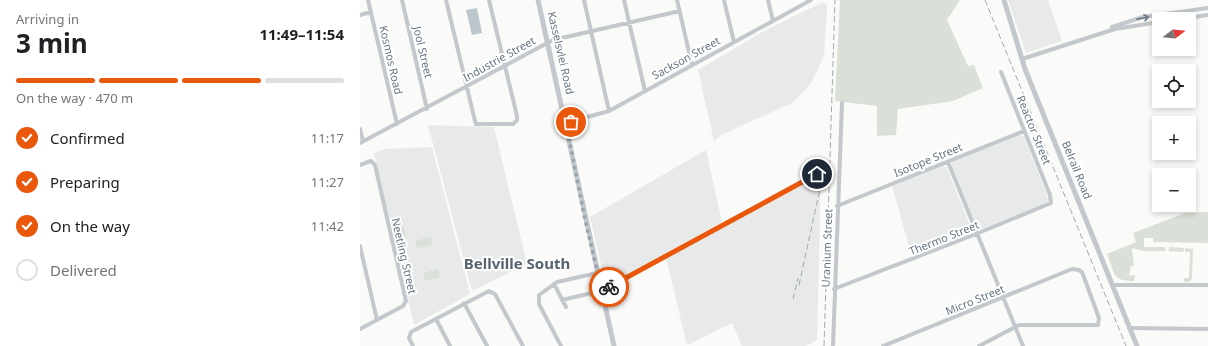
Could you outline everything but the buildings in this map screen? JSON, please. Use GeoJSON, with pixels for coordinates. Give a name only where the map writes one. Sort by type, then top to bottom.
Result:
{"type":"FeatureCollection","features":[{"type":"Feature","properties":{"kind":"street","name":"Kosmos Road"},"geometry":{"type":"LineString","coordinates":[[368,0],[397,124]]}},
{"type":"Feature","properties":{"kind":"street","name":"Jool Street"},"geometry":{"type":"LineString","coordinates":[[402,0],[427,109]]}},
{"type":"Feature","properties":{"kind":"street"},"geometry":{"type":"LineString","coordinates":[[446,0],[466,88],[476,124],[511,125],[517,120],[489,0]]}},
{"type":"Feature","properties":{"kind":"street","name":"Kasselsvlei Road"},"geometry":{"type":"LineString","coordinates":[[538,0],[614,346]]}},
{"type":"Feature","properties":{"kind":"street"},"geometry":{"type":"LineString","coordinates":[[584,0],[609,111]]}},
{"type":"Feature","properties":{"kind":"street"},"geometry":{"type":"LineString","coordinates":[[624,0],[645,91]]}},
{"type":"Feature","properties":{"kind":"street"},"geometry":{"type":"LineString","coordinates":[[677,0],[692,65]]}},
{"type":"Feature","properties":{"kind":"street"},"geometry":{"type":"LineString","coordinates":[[724,0],[734,42]]}},
{"type":"Feature","properties":{"kind":"street"},"geometry":{"type":"LineString","coordinates":[[768,0],[773,21]]}},
{"type":"Feature","properties":{"kind":"street","name":"Sackson Street"},"geometry":{"type":"LineString","coordinates":[[566,123],[609,111],[811,0]]}},
{"type":"Feature","properties":{"kind":"street","name":"Belrail Road"},"geometry":{"type":"LineString","coordinates":[[1004,0],[1022,59],[1137,346]]}},
{"type":"Feature","properties":{"kind":"street"},"geometry":{"type":"LineString","coordinates":[[1022,59],[1143,17],[1208,8]]}},
{"type":"Feature","properties":{"kind":"street","name":"Industrie Street"},"geometry":{"type":"LineString","coordinates":[[362,142],[427,109],[548,43],[591,31],[680,11]]}},
{"type":"Feature","properties":{"kind":"street"},"geometry":{"type":"LineString","coordinates":[[360,15],[371,12]]}},
{"type":"Feature","properties":{"kind":"street"},"geometry":{"type":"LineString","coordinates":[[1196,17],[1208,15]]}},
{"type":"Feature","properties":{"kind":"street"},"geometry":{"type":"LineString","coordinates":[[1093,35],[1115,29],[1152,23]]}},
{"type":"Feature","properties":{"kind":"street","name":"Reactor Street"},"geometry":{"type":"LineString","coordinates":[[1001,72],[1050,195]]}},
{"type":"Feature","properties":{"kind":"street","name":"Uranium Street"},"geometry":{"type":"LineString","coordinates":[[834,346],[834,289],[842,103]]}},
{"type":"Feature","properties":{"kind":"street"},"geometry":{"type":"LineString","coordinates":[[360,129],[362,142]]}},
{"type":"Feature","properties":{"kind":"street","name":"Isotope Street"},"geometry":{"type":"LineString","coordinates":[[837,206],[1024,131]]}},
{"type":"Feature","properties":{"kind":"street","name":"Neetling Street"},"geometry":{"type":"LineString","coordinates":[[360,165],[369,161],[373,162],[406,301],[403,306],[360,329]]}},
{"type":"Feature","properties":{"kind":"street"},"geometry":{"type":"LineString","coordinates":[[948,162],[1002,298],[1023,346]]}},
{"type":"Feature","properties":{"kind":"street"},"geometry":{"type":"LineString","coordinates":[[602,291],[817,174]]}},
{"type":"Feature","properties":{"kind":"street","name":"Thermo Street"},"geometry":{"type":"LineString","coordinates":[[834,289],[1046,206],[1051,203],[1050,195]]}},
{"type":"Feature","properties":{"kind":"street"},"geometry":{"type":"LineString","coordinates":[[360,246],[377,320]]}},
{"type":"Feature","properties":{"kind":"street","name":"Micro Street"},"geometry":{"type":"LineString","coordinates":[[883,346],[1072,269],[1082,272],[1099,318],[1100,322],[1098,325],[1092,327],[1025,324],[1015,326]]}},
{"type":"Feature","properties":{"kind":"street"},"geometry":{"type":"LineString","coordinates":[[561,346],[538,300],[541,292],[554,284],[597,273]]}},
{"type":"Feature","properties":{"kind":"street"},"geometry":{"type":"LineString","coordinates":[[554,284],[566,307]]}},
{"type":"Feature","properties":{"kind":"street"},"geometry":{"type":"LineString","coordinates":[[1112,285],[1208,285]]}},
{"type":"Feature","properties":{"kind":"street"},"geometry":{"type":"LineString","coordinates":[[413,346],[409,338],[410,334],[487,291],[493,292],[523,346]]}},
{"type":"Feature","properties":{"kind":"street"},"geometry":{"type":"LineString","coordinates":[[562,300],[592,293]]}},
{"type":"Feature","properties":{"kind":"street"},"geometry":{"type":"LineString","coordinates":[[464,303],[487,346]]}},
{"type":"Feature","properties":{"kind":"street"},"geometry":{"type":"LineString","coordinates":[[436,319],[450,346]]}},
{"type":"Feature","properties":{"kind":"street"},"geometry":{"type":"LineString","coordinates":[[979,346],[1015,326]]}},
{"type":"Feature","properties":{"kind":"street"},"geometry":{"type":"LineString","coordinates":[[1129,328],[1208,330]]}},
{"type":"Feature","properties":{"kind":"shaded area"},"geometry":{"type":"Polygon","coordinates":[[[840,0],[960,0],[947,20],[968,66],[974,65],[983,88],[953,101],[898,109],[896,135],[877,136],[877,106],[835,101],[840,0]]]}},
{"type":"Feature","properties":{"kind":"shaded area"},"geometry":{"type":"Polygon","coordinates":[[[1008,0],[1048,0],[1062,41],[1026,53],[1008,0]]]}},
{"type":"Feature","properties":{"kind":"shaded area"},"geometry":{"type":"Polygon","coordinates":[[[823,2],[827,5],[824,56],[808,87],[792,103],[721,135],[714,141],[698,70],[764,31],[823,2]]]}},
{"type":"Feature","properties":{"kind":"shaded area"},"geometry":{"type":"Polygon","coordinates":[[[477,8],[482,33],[472,35],[466,10],[477,8]]]}},
{"type":"Feature","properties":{"kind":"shaded area"},"geometry":{"type":"Polygon","coordinates":[[[428,125],[494,127],[527,264],[472,291],[428,125]]]}},
{"type":"Feature","properties":{"kind":"shaded area"},"geometry":{"type":"Polygon","coordinates":[[[1020,134],[1024,137],[1049,200],[1046,203],[982,229],[977,229],[952,166],[952,162],[1020,134]]]}},
{"type":"Feature","properties":{"kind":"shaded area"},"geometry":{"type":"Polygon","coordinates":[[[432,147],[470,294],[414,325],[374,153],[386,149],[432,147]]]}},
{"type":"Feature","properties":{"kind":"shaded area"},"geometry":{"type":"Polygon","coordinates":[[[706,150],[722,222],[606,286],[590,217],[706,150]]]}},
{"type":"Feature","properties":{"kind":"shaded area"},"geometry":{"type":"Polygon","coordinates":[[[942,165],[947,168],[971,228],[971,232],[912,257],[892,186],[942,165]]]}},
{"type":"Feature","properties":{"kind":"shaded area"},"geometry":{"type":"Polygon","coordinates":[[[821,174],[817,340],[805,346],[742,346],[732,323],[687,345],[666,258],[821,174]]]}},
{"type":"Feature","properties":{"kind":"shaded area"},"geometry":{"type":"Polygon","coordinates":[[[1208,212],[1208,243],[1153,242],[1153,238],[1144,238],[1144,247],[1165,247],[1166,251],[1143,251],[1132,248],[1134,266],[1131,266],[1129,276],[1135,275],[1134,281],[1127,281],[1115,275],[1107,254],[1136,242],[1133,233],[1185,213],[1208,212]]]}},
{"type":"Feature","properties":{"kind":"shaded area"},"geometry":{"type":"Polygon","coordinates":[[[401,220],[406,235],[398,237],[394,223],[401,220]]]}},
{"type":"Feature","properties":{"kind":"shaded area"},"geometry":{"type":"Polygon","coordinates":[[[431,237],[432,245],[417,248],[415,241],[431,237]]]}},
{"type":"Feature","properties":{"kind":"shaded area"},"geometry":{"type":"Polygon","coordinates":[[[1170,247],[1184,248],[1183,252],[1168,251],[1170,247]]]}},
{"type":"Feature","properties":{"kind":"shaded area"},"geometry":{"type":"Polygon","coordinates":[[[1185,248],[1193,249],[1192,279],[1189,282],[1184,282],[1184,278],[1189,278],[1190,252],[1185,252],[1185,248]]]}},
{"type":"Feature","properties":{"kind":"shaded area"},"geometry":{"type":"Polygon","coordinates":[[[438,269],[440,277],[425,281],[423,273],[438,269]]]}},
{"type":"Feature","properties":{"kind":"railway"},"geometry":{"type":"LineString","coordinates":[[824,346],[835,0]]}},
{"type":"Feature","properties":{"kind":"railway"},"geometry":{"type":"LineString","coordinates":[[985,0],[1126,346]]}},
{"type":"Feature","properties":{"kind":"railway"},"geometry":{"type":"LineString","coordinates":[[799,285],[825,166]]}},
{"type":"Feature","properties":{"kind":"railway"},"geometry":{"type":"LineString","coordinates":[[793,299],[798,278]]}},
{"type":"Feature","properties":{"kind":"way so far"},"geometry":{"type":"LineString","coordinates":[[571,122],[566,123],[590,242],[602,291],[609,287]]}},
{"type":"Feature","properties":{"kind":"district","name":"Bellville South"},"geometry":{"type":"Point","coordinates":[517,264]}},
{"type":"Feature","properties":{"kind":"route"},"geometry":{"type":"LineString","coordinates":[[609,287],[817,174]]}}]}
